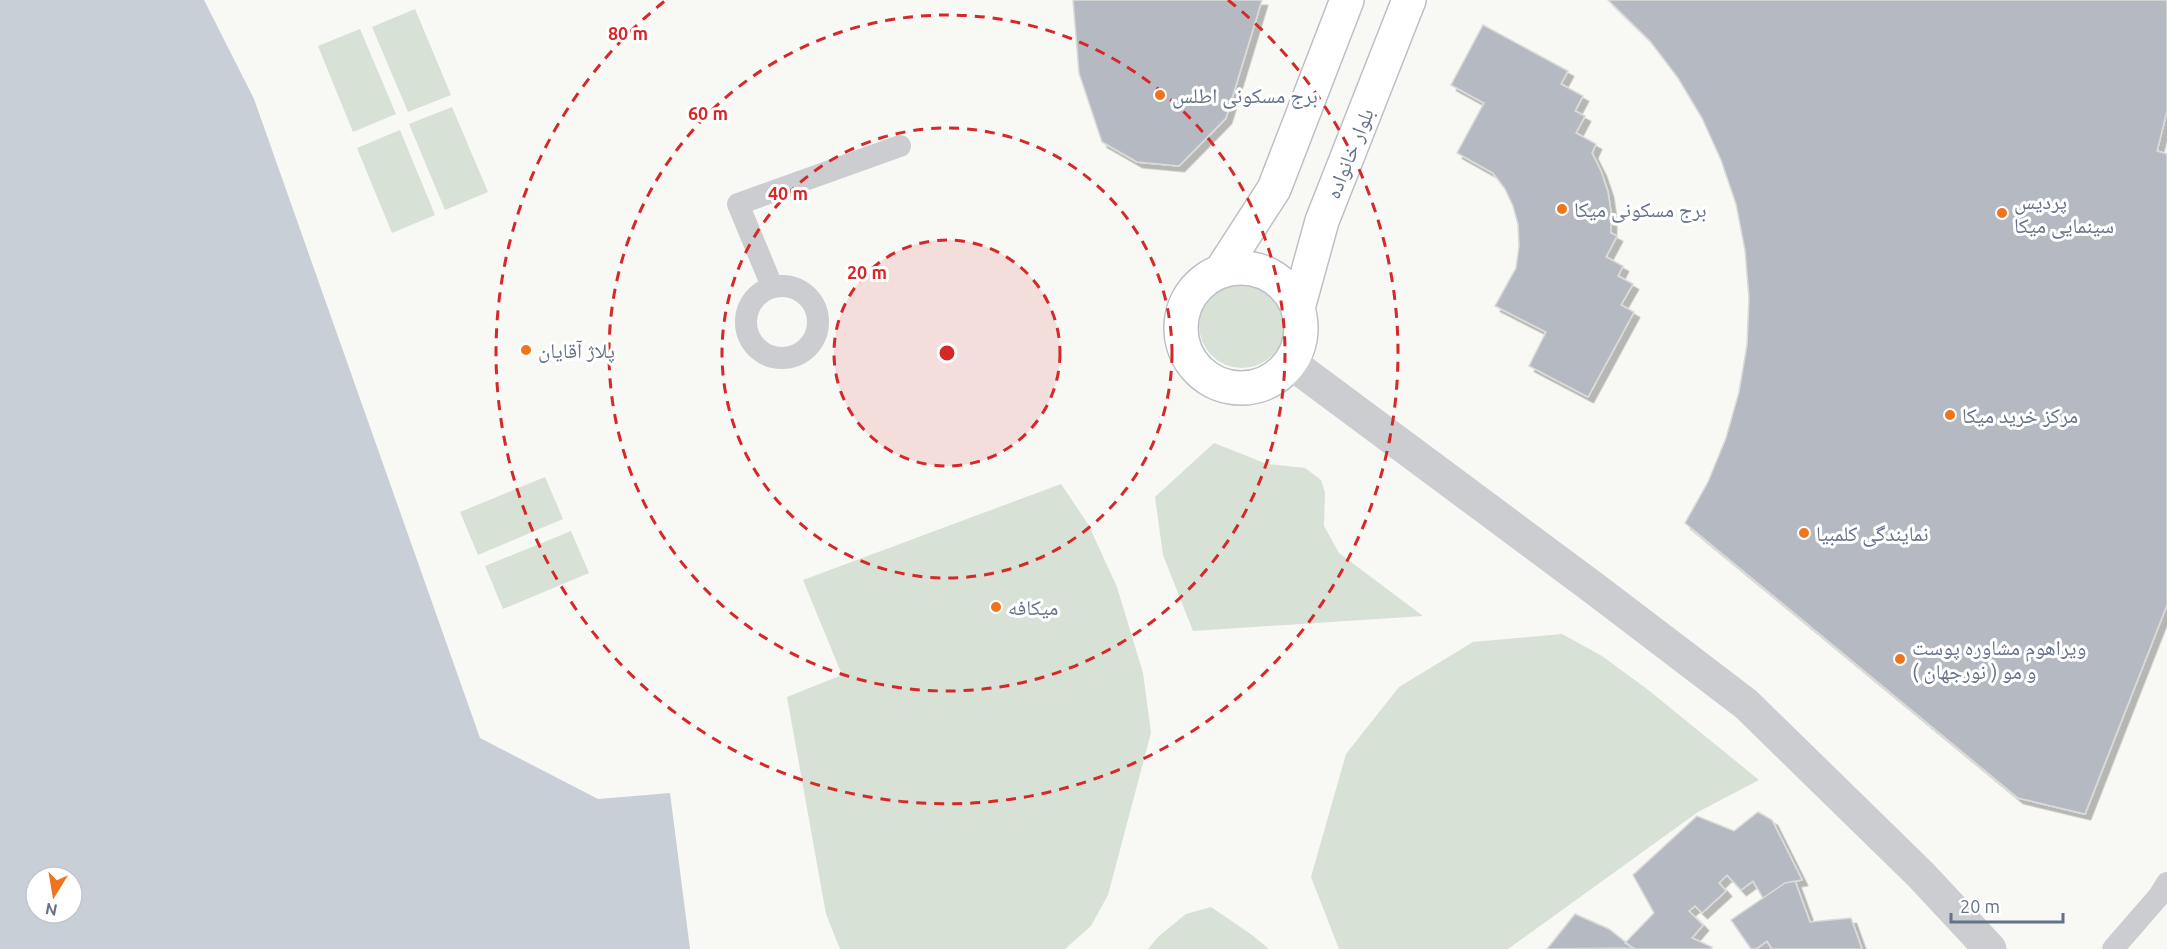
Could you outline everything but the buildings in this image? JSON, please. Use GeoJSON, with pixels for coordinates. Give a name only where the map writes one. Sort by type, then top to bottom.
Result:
{"type":"FeatureCollection","features":[{"type":"Feature","properties":{"kind":"street"},"geometry":{"type":"LineString","coordinates":[[1221,271],[1274,189],[1347,0]]}},
{"type":"Feature","properties":{"kind":"street","name":"بلوار خانواده"},"geometry":{"type":"LineString","coordinates":[[1298,308],[1322,221],[1409,0]]}},
{"type":"Feature","properties":{"kind":"street"},"geometry":{"type":"LineString","coordinates":[[1240,268],[1258,271],[1275,278],[1289,292],[1298,308],[1302,327],[1299,346],[1291,363],[1270,382],[1251,388],[1232,388],[1215,382],[1199,372],[1188,357],[1181,339],[1180,320],[1186,302],[1197,286],[1221,271],[1240,268]]}},
{"type":"Feature","properties":{"kind":"street"},"geometry":{"type":"LineString","coordinates":[[1291,363],[1746,704],[1921,875],[1990,949]]}},
{"type":"Feature","properties":{"kind":"lane"},"geometry":{"type":"LineString","coordinates":[[772,286],[738,204],[900,146]]}},
{"type":"Feature","properties":{"kind":"lane"},"geometry":{"type":"LineString","coordinates":[[2113,949],[2159,896],[2167,883]]}},
{"type":"Feature","properties":{"kind":"shaded area"},"geometry":{"type":"Polygon","coordinates":[[[0,0],[204,0],[254,99],[480,738],[598,799],[670,793],[690,949],[0,949],[0,0]]]}},
{"type":"Feature","properties":{"kind":"shaded area"},"geometry":{"type":"Polygon","coordinates":[[[415,9],[451,95],[408,112],[372,27],[415,9]]]}},
{"type":"Feature","properties":{"kind":"shaded area"},"geometry":{"type":"Polygon","coordinates":[[[360,29],[396,114],[353,132],[318,46],[360,29]]]}},
{"type":"Feature","properties":{"kind":"shaded area"},"geometry":{"type":"Polygon","coordinates":[[[452,107],[488,192],[445,210],[409,124],[452,107]]]}},
{"type":"Feature","properties":{"kind":"shaded area"},"geometry":{"type":"Polygon","coordinates":[[[400,130],[435,215],[392,233],[357,148],[400,130]]]}},
{"type":"Feature","properties":{"kind":"shaded area"},"geometry":{"type":"Polygon","coordinates":[[[1242,282],[1259,285],[1273,294],[1282,308],[1285,325],[1282,342],[1273,356],[1259,365],[1242,368],[1225,365],[1211,356],[1202,342],[1199,325],[1202,308],[1211,294],[1225,285],[1242,282]]]}},
{"type":"Feature","properties":{"kind":"shaded area"},"geometry":{"type":"Polygon","coordinates":[[[1214,443],[1267,464],[1305,468],[1321,480],[1325,493],[1324,526],[1339,553],[1423,616],[1193,631],[1163,555],[1155,497],[1214,443]]]}},
{"type":"Feature","properties":{"kind":"shaded area"},"geometry":{"type":"Polygon","coordinates":[[[545,477],[563,519],[478,555],[460,512],[545,477]]]}},
{"type":"Feature","properties":{"kind":"shaded area"},"geometry":{"type":"Polygon","coordinates":[[[1061,484],[1088,524],[1117,587],[1143,673],[1151,733],[1108,895],[1091,926],[1065,949],[840,949],[826,914],[787,697],[842,675],[803,580],[1061,484]]]}},
{"type":"Feature","properties":{"kind":"shaded area"},"geometry":{"type":"Polygon","coordinates":[[[571,531],[589,573],[503,609],[485,566],[571,531]]]}},
{"type":"Feature","properties":{"kind":"shaded area"},"geometry":{"type":"Polygon","coordinates":[[[1562,634],[1602,656],[1647,689],[1759,780],[1698,812],[1508,949],[1339,949],[1311,877],[1346,754],[1399,687],[1473,642],[1562,634]]]}},
{"type":"Feature","properties":{"kind":"shaded area"},"geometry":{"type":"Polygon","coordinates":[[[1211,907],[1269,949],[1148,949],[1159,936],[1186,914],[1211,907]]]}},
{"type":"Feature","properties":{"kind":"place","name":"برج مسکونی اطلس"},"geometry":{"type":"Point","coordinates":[1160,95]}},
{"type":"Feature","properties":{"kind":"place","name":"برج مسکونی میکا"},"geometry":{"type":"Point","coordinates":[1562,209]}},
{"type":"Feature","properties":{"kind":"place","name":"پردیس سینمایی میکا"},"geometry":{"type":"Point","coordinates":[2002,213]}},
{"type":"Feature","properties":{"kind":"place","name":"پلاژ آقایان"},"geometry":{"type":"Point","coordinates":[526,350]}},
{"type":"Feature","properties":{"kind":"place","name":"مرکز خرید میکا"},"geometry":{"type":"Point","coordinates":[1950,415]}},
{"type":"Feature","properties":{"kind":"place","name":"نمایندگی کلمبیا"},"geometry":{"type":"Point","coordinates":[1804,533]}},
{"type":"Feature","properties":{"kind":"place","name":"میکافه"},"geometry":{"type":"Point","coordinates":[996,607]}},
{"type":"Feature","properties":{"kind":"place","name":"ویراهوم مشاوره پوست و مو ( نورجهان )"},"geometry":{"type":"Point","coordinates":[1900,659]}}]}
